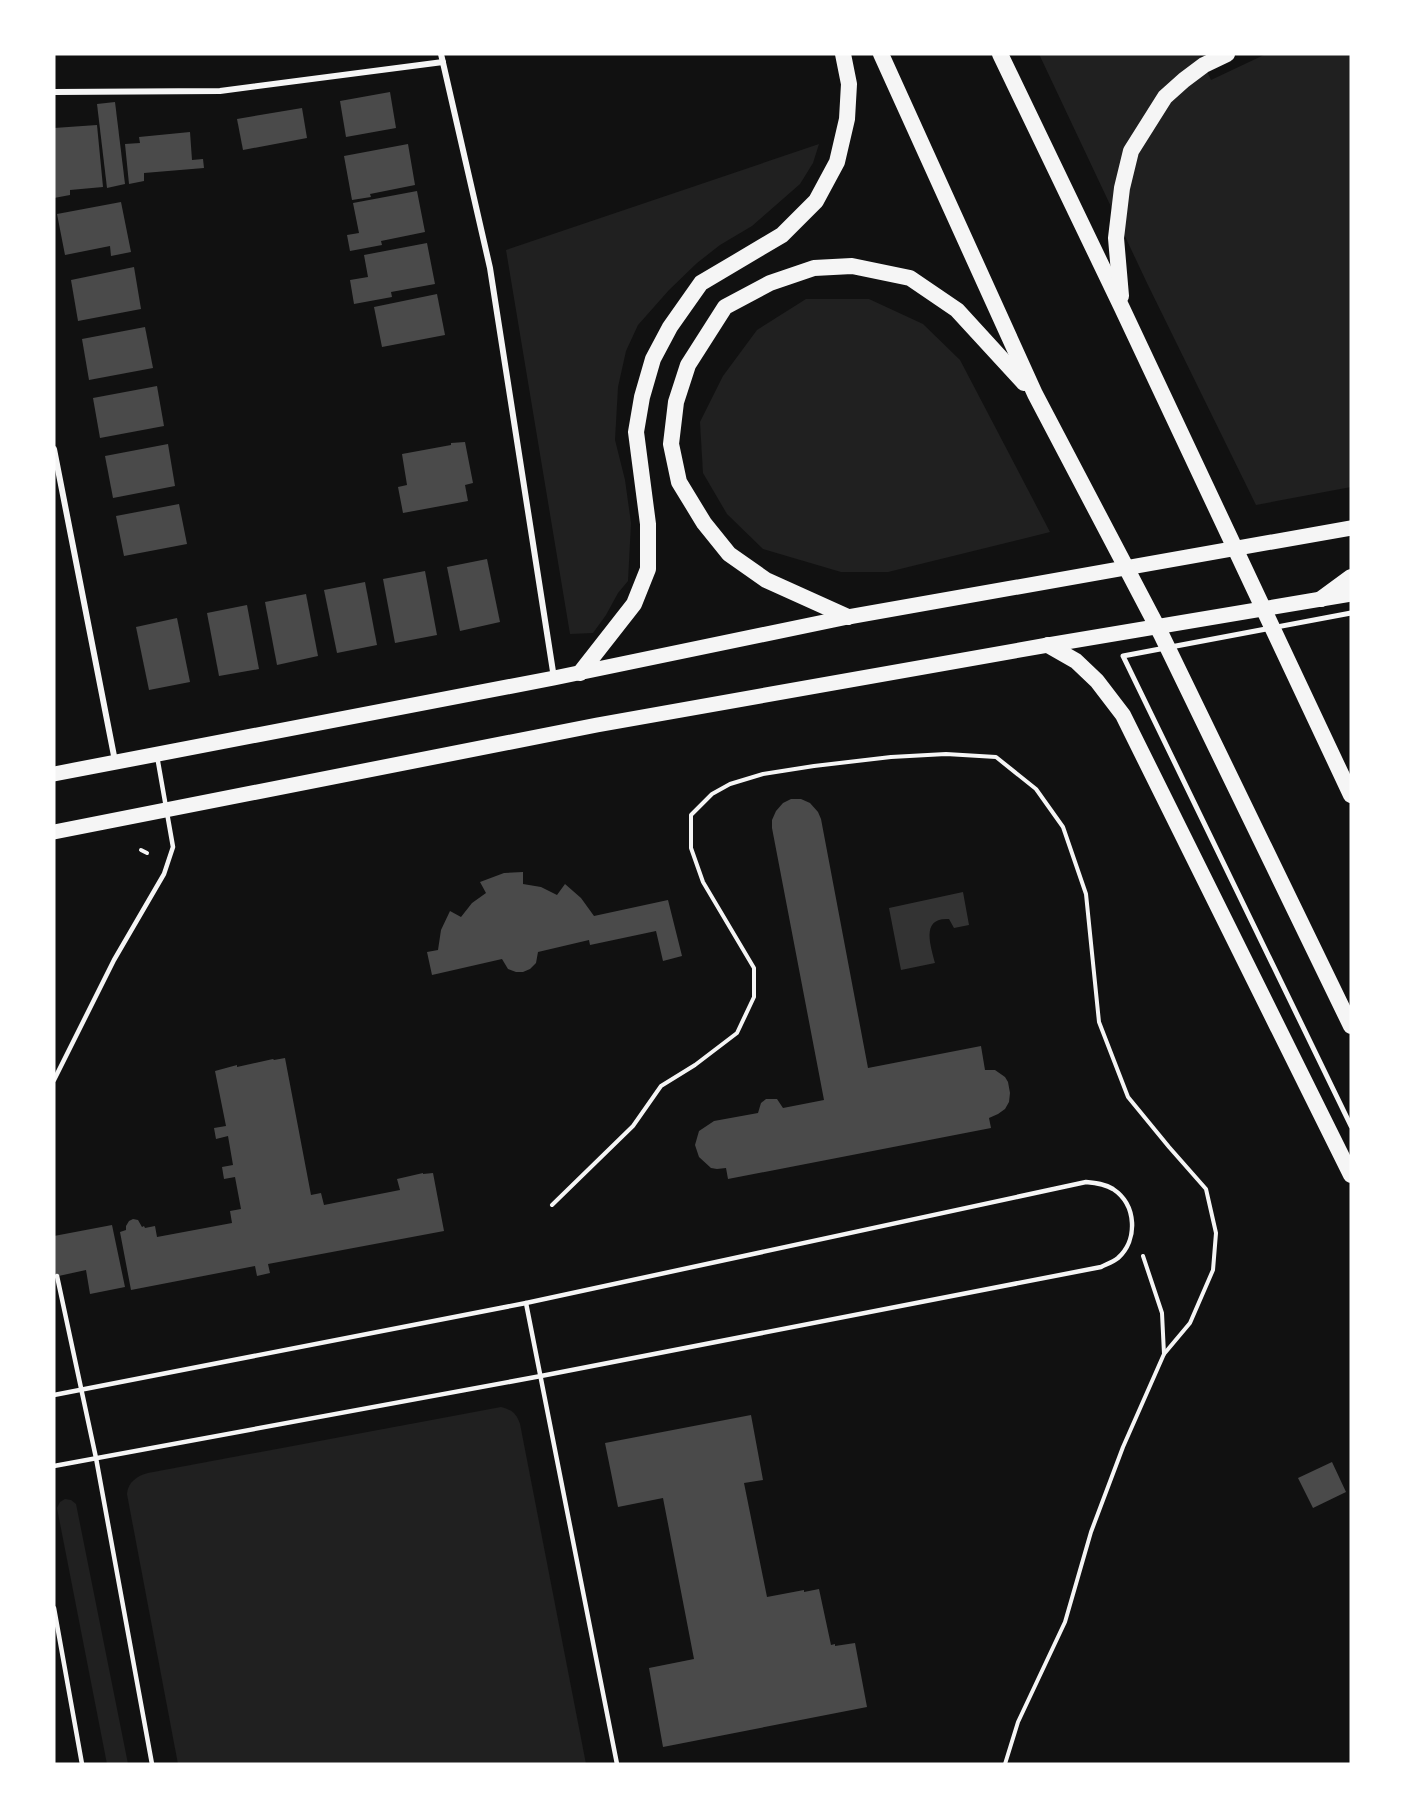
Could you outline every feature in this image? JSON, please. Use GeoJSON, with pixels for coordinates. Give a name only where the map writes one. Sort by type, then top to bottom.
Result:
{"type":"FeatureCollection","features":[{"type":"Feature","properties":{"kind":"highway"},"geometry":{"type":"LineString","coordinates":[[580,673],[634,604],[648,569],[648,524],[636,432],[642,397],[653,359],[670,327],[701,282],[782,235],[816,201],[837,162],[847,119],[849,84],[843,54]]}},
{"type":"Feature","properties":{"kind":"highway"},"geometry":{"type":"LineString","coordinates":[[881,54],[1035,394],[1161,634],[1351,1026]]}},
{"type":"Feature","properties":{"kind":"highway"},"geometry":{"type":"LineString","coordinates":[[1000,54],[1351,795]]}},
{"type":"Feature","properties":{"kind":"highway"},"geometry":{"type":"LineString","coordinates":[[1122,308],[1116,238],[1122,188],[1131,151],[1166,97],[1204,65],[1227,54]]}},
{"type":"Feature","properties":{"kind":"highway"},"geometry":{"type":"LineString","coordinates":[[848,617],[766,580],[729,554],[704,524],[679,482],[671,444],[676,402],[688,365],[725,307],[770,283],[813,268],[852,266],[910,278],[957,310],[1035,394]]}},
{"type":"Feature","properties":{"kind":"highway"},"geometry":{"type":"LineString","coordinates":[[1321,599],[1351,577]]}},
{"type":"Feature","properties":{"kind":"highway"},"geometry":{"type":"LineString","coordinates":[[1048,645],[1076,661],[1097,681],[1123,715],[1351,1175]]}},
{"type":"Feature","properties":{"kind":"main road"},"geometry":{"type":"LineString","coordinates":[[54,774],[580,673],[848,617],[1351,528]]}},
{"type":"Feature","properties":{"kind":"main road"},"geometry":{"type":"LineString","coordinates":[[54,832],[597,725],[1351,594]]}},
{"type":"Feature","properties":{"kind":"street"},"geometry":{"type":"LineString","coordinates":[[441,54],[490,267],[554,678]]}},
{"type":"Feature","properties":{"kind":"street"},"geometry":{"type":"LineString","coordinates":[[54,92],[220,92],[443,62]]}},
{"type":"Feature","properties":{"kind":"street"},"geometry":{"type":"LineString","coordinates":[[54,449],[115,762]]}},
{"type":"Feature","properties":{"kind":"street"},"geometry":{"type":"LineString","coordinates":[[1351,613],[1123,656],[1351,1126]]}},
{"type":"Feature","properties":{"kind":"lane"},"geometry":{"type":"LineString","coordinates":[[54,1080],[114,960],[164,874],[173,848],[157,754]]}},
{"type":"Feature","properties":{"kind":"lane"},"geometry":{"type":"LineString","coordinates":[[54,1395],[526,1303],[1086,1182],[1114,1189],[1125,1200],[1131,1213],[1133,1226],[1131,1239],[1125,1250],[1116,1260],[1101,1267],[541,1376],[54,1466]]}},
{"type":"Feature","properties":{"kind":"lane"},"geometry":{"type":"LineString","coordinates":[[57,1276],[96,1458],[152,1764]]}},
{"type":"Feature","properties":{"kind":"lane"},"geometry":{"type":"LineString","coordinates":[[526,1303],[617,1764]]}},
{"type":"Feature","properties":{"kind":"lane"},"geometry":{"type":"LineString","coordinates":[[54,1608],[82,1764]]}},
{"type":"Feature","properties":{"kind":"path"},"geometry":{"type":"LineString","coordinates":[[552,1205],[633,1126],[661,1086],[695,1065],[737,1033],[754,997],[754,968],[703,882],[692,848],[691,815],[712,794],[730,784],[763,774],[891,757],[946,754],[996,757],[1036,789],[1063,827],[1086,894],[1099,1022],[1128,1097],[1168,1147],[1206,1189],[1216,1233],[1212,1270],[1190,1323],[1164,1354],[1123,1447],[1091,1532],[1065,1622],[1018,1722],[1005,1764]]}},
{"type":"Feature","properties":{"kind":"path"},"geometry":{"type":"LineString","coordinates":[[141,850],[147,853]]}},
{"type":"Feature","properties":{"kind":"path"},"geometry":{"type":"LineString","coordinates":[[1143,1254],[1162,1313],[1164,1354]]}},
{"type":"Feature","properties":{"kind":"shaded area"},"geometry":{"type":"Polygon","coordinates":[[[1039,54],[1199,54],[1211,80],[1266,54],[1351,54],[1351,487],[1256,505],[1147,283],[1039,54]]]}},
{"type":"Feature","properties":{"kind":"shaded area"},"geometry":{"type":"Polygon","coordinates":[[[819,144],[813,163],[800,184],[752,226],[720,245],[697,263],[638,325],[626,351],[618,387],[615,440],[625,480],[631,523],[628,581],[593,633],[570,634],[506,250],[819,144]]]}},
{"type":"Feature","properties":{"kind":"shaded area"},"geometry":{"type":"Polygon","coordinates":[[[806,299],[869,299],[923,324],[960,360],[1050,532],[888,572],[841,572],[763,549],[727,514],[703,473],[700,422],[723,376],[757,330],[806,299]]]}},
{"type":"Feature","properties":{"kind":"shaded area"},"geometry":{"type":"Polygon","coordinates":[[[963,892],[969,925],[954,928],[949,919],[934,923],[931,928],[930,941],[935,963],[901,970],[889,908],[963,892]]]}},
{"type":"Feature","properties":{"kind":"shaded area"},"geometry":{"type":"Polygon","coordinates":[[[501,1407],[513,1412],[520,1424],[586,1764],[178,1764],[127,1494],[131,1483],[148,1473],[501,1407]]]}},
{"type":"Feature","properties":{"kind":"shaded area"},"geometry":{"type":"Polygon","coordinates":[[[65,1499],[76,1504],[128,1764],[107,1764],[57,1508],[65,1499]]]}},
{"type":"Feature","properties":{"kind":"building"},"geometry":{"type":"Polygon","coordinates":[[[390,92],[396,128],[346,137],[340,101],[390,92]]]}},
{"type":"Feature","properties":{"kind":"building"},"geometry":{"type":"Polygon","coordinates":[[[115,102],[125,184],[107,188],[97,104],[115,102]]]}},
{"type":"Feature","properties":{"kind":"building"},"geometry":{"type":"Polygon","coordinates":[[[302,108],[307,138],[243,150],[237,119],[302,108]]]}},
{"type":"Feature","properties":{"kind":"building"},"geometry":{"type":"Polygon","coordinates":[[[97,125],[103,187],[70,190],[70,195],[54,198],[54,128],[97,125]]]}},
{"type":"Feature","properties":{"kind":"building"},"geometry":{"type":"Polygon","coordinates":[[[190,132],[192,160],[203,159],[204,168],[144,173],[144,181],[129,184],[125,144],[140,143],[139,137],[190,132]]]}},
{"type":"Feature","properties":{"kind":"building"},"geometry":{"type":"Polygon","coordinates":[[[408,144],[415,185],[352,200],[344,156],[408,144]]]}},
{"type":"Feature","properties":{"kind":"building"},"geometry":{"type":"Polygon","coordinates":[[[417,191],[425,232],[381,241],[382,245],[350,251],[347,235],[359,233],[353,203],[417,191]]]}},
{"type":"Feature","properties":{"kind":"building"},"geometry":{"type":"Polygon","coordinates":[[[121,202],[131,252],[111,256],[110,246],[65,255],[57,214],[121,202]]]}},
{"type":"Feature","properties":{"kind":"building"},"geometry":{"type":"Polygon","coordinates":[[[427,243],[435,284],[391,292],[392,297],[354,304],[350,280],[368,277],[364,255],[427,243]]]}},
{"type":"Feature","properties":{"kind":"building"},"geometry":{"type":"Polygon","coordinates":[[[134,267],[141,309],[78,321],[71,280],[134,267]]]}},
{"type":"Feature","properties":{"kind":"building"},"geometry":{"type":"Polygon","coordinates":[[[437,294],[445,335],[382,347],[374,307],[437,294]]]}},
{"type":"Feature","properties":{"kind":"building"},"geometry":{"type":"Polygon","coordinates":[[[145,327],[153,368],[89,380],[82,339],[145,327]]]}},
{"type":"Feature","properties":{"kind":"building"},"geometry":{"type":"Polygon","coordinates":[[[157,386],[164,426],[100,438],[93,398],[157,386]]]}},
{"type":"Feature","properties":{"kind":"building"},"geometry":{"type":"Polygon","coordinates":[[[465,442],[473,483],[465,485],[468,501],[403,513],[398,487],[407,485],[402,454],[465,442]]]}},
{"type":"Feature","properties":{"kind":"building"},"geometry":{"type":"Polygon","coordinates":[[[168,444],[175,486],[113,498],[105,456],[168,444]]]}},
{"type":"Feature","properties":{"kind":"building"},"geometry":{"type":"Polygon","coordinates":[[[179,504],[187,544],[124,556],[116,516],[179,504]]]}},
{"type":"Feature","properties":{"kind":"building"},"geometry":{"type":"Polygon","coordinates":[[[487,559],[500,622],[460,631],[447,567],[487,559]]]}},
{"type":"Feature","properties":{"kind":"building"},"geometry":{"type":"Polygon","coordinates":[[[425,571],[437,635],[395,643],[383,579],[425,571]]]}},
{"type":"Feature","properties":{"kind":"building"},"geometry":{"type":"Polygon","coordinates":[[[365,582],[377,645],[337,653],[324,590],[365,582]]]}},
{"type":"Feature","properties":{"kind":"building"},"geometry":{"type":"Polygon","coordinates":[[[306,594],[318,656],[277,665],[265,602],[306,594]]]}},
{"type":"Feature","properties":{"kind":"building"},"geometry":{"type":"Polygon","coordinates":[[[247,605],[259,669],[219,676],[207,613],[247,605]]]}},
{"type":"Feature","properties":{"kind":"building"},"geometry":{"type":"Polygon","coordinates":[[[177,618],[190,682],[149,690],[136,627],[177,618]]]}},
{"type":"Feature","properties":{"kind":"building"},"geometry":{"type":"Polygon","coordinates":[[[791,799],[801,799],[810,803],[821,819],[868,1068],[981,1046],[985,1070],[995,1070],[1008,1082],[1009,1102],[1005,1109],[989,1118],[991,1128],[728,1179],[726,1168],[711,1168],[699,1157],[695,1145],[699,1131],[714,1121],[758,1113],[761,1103],[766,1099],[777,1099],[783,1108],[824,1100],[772,828],[772,820],[776,811],[783,803],[791,799]]]}},
{"type":"Feature","properties":{"kind":"building"},"geometry":{"type":"Polygon","coordinates":[[[523,872],[523,884],[541,887],[557,895],[565,884],[581,898],[594,916],[668,900],[682,956],[663,961],[656,931],[590,945],[589,940],[538,952],[536,963],[523,972],[508,969],[502,959],[432,975],[427,952],[438,950],[441,930],[450,911],[461,917],[472,903],[486,893],[480,882],[504,873],[523,872]]]}},
{"type":"Feature","properties":{"kind":"building"},"geometry":{"type":"Polygon","coordinates":[[[285,1058],[311,1195],[321,1193],[324,1205],[400,1190],[397,1179],[433,1173],[444,1231],[268,1264],[270,1273],[257,1276],[255,1266],[131,1290],[120,1232],[126,1230],[129,1221],[138,1220],[145,1228],[155,1226],[157,1237],[232,1223],[230,1211],[241,1209],[235,1177],[224,1179],[222,1167],[233,1165],[228,1136],[216,1139],[214,1128],[226,1126],[215,1071],[237,1065],[237,1067],[285,1058]]]}},
{"type":"Feature","properties":{"kind":"building"},"geometry":{"type":"Polygon","coordinates":[[[112,1225],[125,1287],[90,1294],[86,1270],[54,1277],[54,1236],[112,1225]]]}},
{"type":"Feature","properties":{"kind":"building"},"geometry":{"type":"Polygon","coordinates":[[[751,1415],[763,1480],[744,1483],[767,1597],[819,1589],[831,1645],[855,1643],[867,1707],[663,1747],[649,1668],[694,1659],[663,1498],[618,1507],[605,1443],[751,1415]]]}},
{"type":"Feature","properties":{"kind":"building"},"geometry":{"type":"Polygon","coordinates":[[[1332,1462],[1346,1492],[1313,1508],[1298,1478],[1332,1462]]]}}]}
